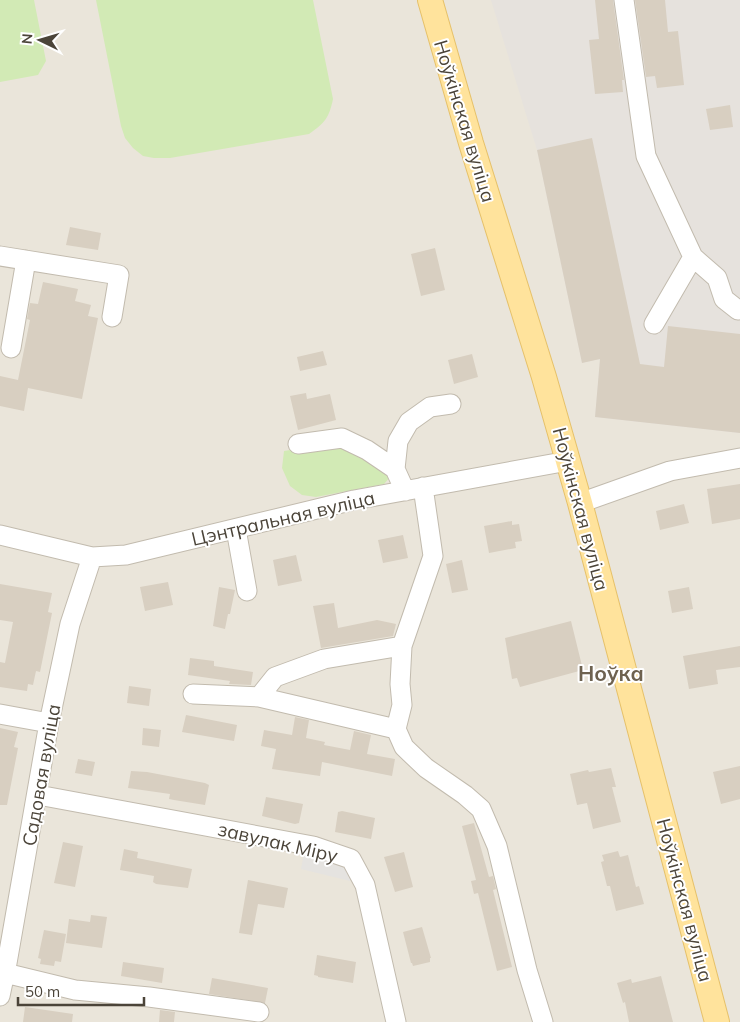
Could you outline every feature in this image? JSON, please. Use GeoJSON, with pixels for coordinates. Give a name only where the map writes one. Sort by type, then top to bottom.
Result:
{"type":"FeatureCollection","features":[{"type":"Feature","properties":{"kind":"main road","name":"Ноўкінская вуліца"},"geometry":{"type":"LineString","coordinates":[[430,0],[471,143],[580,503],[717,1022]]}},
{"type":"Feature","properties":{"kind":"street"},"geometry":{"type":"LineString","coordinates":[[624,0],[646,156],[693,258],[717,278],[724,299],[738,310]]}},
{"type":"Feature","properties":{"kind":"street"},"geometry":{"type":"LineString","coordinates":[[0,256],[119,275],[112,317]]}},
{"type":"Feature","properties":{"kind":"street"},"geometry":{"type":"LineString","coordinates":[[654,324],[693,258]]}},
{"type":"Feature","properties":{"kind":"street"},"geometry":{"type":"LineString","coordinates":[[11,348],[26,260]]}},
{"type":"Feature","properties":{"kind":"street"},"geometry":{"type":"LineString","coordinates":[[395,469],[398,441],[409,422],[430,408],[451,404]]}},
{"type":"Feature","properties":{"kind":"street"},"geometry":{"type":"LineString","coordinates":[[298,444],[342,438],[367,450],[395,469],[405,490]]}},
{"type":"Feature","properties":{"kind":"street"},"geometry":{"type":"LineString","coordinates":[[580,503],[670,471],[740,458]]}},
{"type":"Feature","properties":{"kind":"street","name":"Цэнтральная вуліца"},"geometry":{"type":"LineString","coordinates":[[0,535],[92,557],[126,555],[354,500],[568,461]]}},
{"type":"Feature","properties":{"kind":"street"},"geometry":{"type":"LineString","coordinates":[[423,487],[433,556],[402,646],[400,684],[402,705],[396,729],[404,747],[426,768],[465,795],[481,809],[497,846],[527,970],[543,1022]]}},
{"type":"Feature","properties":{"kind":"street"},"geometry":{"type":"LineString","coordinates":[[236,528],[248,591]]}},
{"type":"Feature","properties":{"kind":"street","name":"Садовая вуліца"},"geometry":{"type":"LineString","coordinates":[[0,996],[4,965],[38,795],[49,723],[70,624],[92,557]]}},
{"type":"Feature","properties":{"kind":"street"},"geometry":{"type":"LineString","coordinates":[[259,696],[274,677],[324,659],[402,646]]}},
{"type":"Feature","properties":{"kind":"street"},"geometry":{"type":"LineString","coordinates":[[193,694],[259,696],[396,729]]}},
{"type":"Feature","properties":{"kind":"street"},"geometry":{"type":"LineString","coordinates":[[0,714],[49,723]]}},
{"type":"Feature","properties":{"kind":"street","name":"завулак Міру"},"geometry":{"type":"LineString","coordinates":[[38,795],[313,846],[351,859],[365,885],[396,1022]]}},
{"type":"Feature","properties":{"kind":"street"},"geometry":{"type":"LineString","coordinates":[[4,965],[74,990],[149,997],[259,1012]]}},
{"type":"Feature","properties":{"kind":"shaded area"},"geometry":{"type":"Polygon","coordinates":[[[0,0],[740,0],[740,1022],[0,1022],[0,0]]]}},
{"type":"Feature","properties":{"kind":"shaded area"},"geometry":{"type":"Polygon","coordinates":[[[491,0],[740,0],[740,433],[595,417],[600,359],[582,363],[537,150],[491,0]]]}},
{"type":"Feature","properties":{"kind":"shaded area"},"geometry":{"type":"Polygon","coordinates":[[[305,847],[353,868],[350,881],[301,869],[305,847]]]}},
{"type":"Feature","properties":{"kind":"green space"},"geometry":{"type":"Polygon","coordinates":[[[0,0],[34,0],[46,61],[38,75],[0,82],[0,0]]]}},
{"type":"Feature","properties":{"kind":"green space"},"geometry":{"type":"Polygon","coordinates":[[[96,0],[313,0],[333,99],[328,116],[319,127],[309,134],[170,158],[143,156],[125,138],[121,126],[96,0]]]}},
{"type":"Feature","properties":{"kind":"green space"},"geometry":{"type":"Polygon","coordinates":[[[343,442],[391,476],[384,484],[316,497],[302,495],[290,486],[282,468],[284,451],[343,442]]]}},
{"type":"Feature","properties":{"kind":"building"},"geometry":{"type":"Polygon","coordinates":[[[595,0],[613,0],[624,80],[622,80],[623,92],[595,94],[589,40],[599,39],[595,0]]]}},
{"type":"Feature","properties":{"kind":"building"},"geometry":{"type":"Polygon","coordinates":[[[635,0],[665,0],[668,32],[678,31],[684,85],[657,88],[655,76],[646,77],[635,0]]]}},
{"type":"Feature","properties":{"kind":"building"},"geometry":{"type":"Polygon","coordinates":[[[730,105],[733,127],[710,130],[706,109],[730,105]]]}},
{"type":"Feature","properties":{"kind":"building"},"geometry":{"type":"Polygon","coordinates":[[[592,138],[640,364],[664,367],[668,326],[740,334],[740,433],[595,417],[600,359],[582,363],[537,150],[592,138]]]}},
{"type":"Feature","properties":{"kind":"building"},"geometry":{"type":"Polygon","coordinates":[[[70,227],[101,233],[98,250],[66,245],[70,227]]]}},
{"type":"Feature","properties":{"kind":"building"},"geometry":{"type":"Polygon","coordinates":[[[435,248],[445,290],[421,296],[411,254],[435,248]]]}},
{"type":"Feature","properties":{"kind":"building"},"geometry":{"type":"Polygon","coordinates":[[[43,282],[78,289],[75,301],[91,305],[88,316],[98,318],[82,399],[28,388],[24,411],[0,406],[0,376],[18,380],[30,320],[27,319],[30,303],[38,304],[43,282]]]}},
{"type":"Feature","properties":{"kind":"building"},"geometry":{"type":"Polygon","coordinates":[[[323,351],[327,365],[300,371],[297,357],[323,351]]]}},
{"type":"Feature","properties":{"kind":"building"},"geometry":{"type":"Polygon","coordinates":[[[472,354],[478,377],[454,384],[448,360],[472,354]]]}},
{"type":"Feature","properties":{"kind":"building"},"geometry":{"type":"Polygon","coordinates":[[[306,393],[307,399],[330,394],[336,420],[298,430],[290,396],[306,393]]]}},
{"type":"Feature","properties":{"kind":"building"},"geometry":{"type":"Polygon","coordinates":[[[740,484],[740,519],[712,524],[707,489],[740,484]]]}},
{"type":"Feature","properties":{"kind":"building"},"geometry":{"type":"Polygon","coordinates":[[[684,504],[689,523],[660,530],[656,511],[684,504]]]}},
{"type":"Feature","properties":{"kind":"building"},"geometry":{"type":"Polygon","coordinates":[[[512,521],[512,525],[519,524],[522,541],[515,542],[516,548],[489,553],[484,526],[512,521]]]}},
{"type":"Feature","properties":{"kind":"building"},"geometry":{"type":"Polygon","coordinates":[[[403,535],[408,558],[383,563],[378,540],[403,535]]]}},
{"type":"Feature","properties":{"kind":"building"},"geometry":{"type":"Polygon","coordinates":[[[296,555],[302,581],[278,586],[273,560],[296,555]]]}},
{"type":"Feature","properties":{"kind":"building"},"geometry":{"type":"Polygon","coordinates":[[[462,560],[468,590],[452,593],[446,564],[462,560]]]}},
{"type":"Feature","properties":{"kind":"building"},"geometry":{"type":"Polygon","coordinates":[[[168,582],[173,605],[145,611],[140,587],[168,582]]]}},
{"type":"Feature","properties":{"kind":"building"},"geometry":{"type":"Polygon","coordinates":[[[0,584],[52,593],[48,612],[52,613],[40,672],[36,671],[33,685],[28,684],[27,691],[0,687],[0,662],[5,663],[13,622],[0,620],[0,584]]]}},
{"type":"Feature","properties":{"kind":"building"},"geometry":{"type":"Polygon","coordinates":[[[219,587],[235,590],[225,629],[213,626],[219,587]]]}},
{"type":"Feature","properties":{"kind":"building"},"geometry":{"type":"Polygon","coordinates":[[[689,587],[693,609],[672,613],[668,591],[689,587]]]}},
{"type":"Feature","properties":{"kind":"building"},"geometry":{"type":"Polygon","coordinates":[[[334,603],[338,628],[377,620],[396,624],[393,636],[321,648],[313,606],[334,603]]]}},
{"type":"Feature","properties":{"kind":"building"},"geometry":{"type":"Polygon","coordinates":[[[571,621],[583,670],[520,687],[517,678],[512,679],[505,638],[571,621]]]}},
{"type":"Feature","properties":{"kind":"building"},"geometry":{"type":"Polygon","coordinates":[[[740,646],[740,667],[716,670],[718,684],[689,689],[683,656],[740,646]]]}},
{"type":"Feature","properties":{"kind":"building"},"geometry":{"type":"Polygon","coordinates":[[[190,658],[214,661],[214,666],[253,672],[251,685],[229,684],[230,681],[188,675],[190,658]]]}},
{"type":"Feature","properties":{"kind":"building"},"geometry":{"type":"Polygon","coordinates":[[[129,686],[151,689],[149,706],[127,703],[129,686]]]}},
{"type":"Feature","properties":{"kind":"building"},"geometry":{"type":"Polygon","coordinates":[[[186,715],[237,725],[234,741],[182,732],[186,715]]]}},
{"type":"Feature","properties":{"kind":"building"},"geometry":{"type":"Polygon","coordinates":[[[295,717],[309,720],[306,738],[325,742],[324,745],[350,750],[354,731],[371,735],[367,754],[395,759],[392,776],[322,762],[320,776],[272,769],[276,749],[261,746],[264,730],[292,735],[295,717]]]}},
{"type":"Feature","properties":{"kind":"building"},"geometry":{"type":"Polygon","coordinates":[[[0,728],[18,732],[14,747],[18,748],[7,805],[0,805],[0,728]]]}},
{"type":"Feature","properties":{"kind":"building"},"geometry":{"type":"Polygon","coordinates":[[[143,728],[161,730],[159,747],[142,745],[143,728]]]}},
{"type":"Feature","properties":{"kind":"building"},"geometry":{"type":"Polygon","coordinates":[[[78,759],[95,762],[92,776],[75,773],[78,759]]]}},
{"type":"Feature","properties":{"kind":"building"},"geometry":{"type":"Polygon","coordinates":[[[740,766],[740,799],[721,804],[713,772],[740,766]]]}},
{"type":"Feature","properties":{"kind":"building"},"geometry":{"type":"Polygon","coordinates":[[[611,768],[616,787],[612,787],[621,822],[593,829],[587,803],[577,805],[570,774],[611,768]]]}},
{"type":"Feature","properties":{"kind":"building"},"geometry":{"type":"Polygon","coordinates":[[[131,771],[147,772],[205,783],[209,785],[205,805],[169,799],[170,794],[128,788],[131,771]]]}},
{"type":"Feature","properties":{"kind":"building"},"geometry":{"type":"Polygon","coordinates":[[[266,797],[303,804],[299,823],[295,824],[262,816],[266,797]]]}},
{"type":"Feature","properties":{"kind":"building"},"geometry":{"type":"Polygon","coordinates":[[[342,811],[375,818],[371,839],[335,832],[338,812],[342,811]]]}},
{"type":"Feature","properties":{"kind":"building"},"geometry":{"type":"Polygon","coordinates":[[[474,823],[489,877],[493,876],[496,889],[493,890],[512,967],[497,971],[478,893],[474,894],[471,881],[476,880],[462,826],[474,823]]]}},
{"type":"Feature","properties":{"kind":"building"},"geometry":{"type":"Polygon","coordinates":[[[63,842],[83,846],[75,887],[54,883],[63,842]]]}},
{"type":"Feature","properties":{"kind":"building"},"geometry":{"type":"Polygon","coordinates":[[[124,849],[138,852],[137,858],[192,869],[188,888],[156,884],[153,882],[154,876],[120,870],[124,849]]]}},
{"type":"Feature","properties":{"kind":"building"},"geometry":{"type":"Polygon","coordinates":[[[618,851],[620,857],[628,855],[636,887],[639,886],[644,904],[616,911],[610,886],[607,886],[601,862],[604,861],[602,855],[618,851]]]}},
{"type":"Feature","properties":{"kind":"building"},"geometry":{"type":"Polygon","coordinates":[[[404,852],[413,887],[395,892],[384,857],[404,852]]]}},
{"type":"Feature","properties":{"kind":"building"},"geometry":{"type":"Polygon","coordinates":[[[248,880],[288,888],[284,908],[258,904],[252,935],[239,933],[248,880]]]}},
{"type":"Feature","properties":{"kind":"building"},"geometry":{"type":"Polygon","coordinates":[[[91,915],[107,917],[102,948],[66,943],[69,919],[90,922],[91,915]]]}},
{"type":"Feature","properties":{"kind":"building"},"geometry":{"type":"Polygon","coordinates":[[[422,927],[431,958],[430,962],[413,966],[403,932],[422,927]]]}},
{"type":"Feature","properties":{"kind":"building"},"geometry":{"type":"Polygon","coordinates":[[[44,930],[66,934],[61,962],[55,961],[54,966],[40,964],[41,959],[38,958],[44,930]]]}},
{"type":"Feature","properties":{"kind":"building"},"geometry":{"type":"Polygon","coordinates":[[[317,955],[356,962],[353,983],[314,975],[317,955]]]}},
{"type":"Feature","properties":{"kind":"building"},"geometry":{"type":"Polygon","coordinates":[[[123,962],[164,968],[162,983],[121,976],[123,962]]]}},
{"type":"Feature","properties":{"kind":"building"},"geometry":{"type":"Polygon","coordinates":[[[661,976],[673,1022],[629,1022],[625,1002],[623,1003],[617,983],[631,979],[632,983],[661,976]]]}},
{"type":"Feature","properties":{"kind":"building"},"geometry":{"type":"Polygon","coordinates":[[[212,978],[268,988],[265,1003],[209,994],[212,978]]]}},
{"type":"Feature","properties":{"kind":"building"},"geometry":{"type":"Polygon","coordinates":[[[25,1007],[73,1014],[72,1022],[23,1022],[25,1007]]]}},
{"type":"Feature","properties":{"kind":"building"},"geometry":{"type":"Polygon","coordinates":[[[160,1010],[175,1012],[174,1022],[159,1022],[160,1010]]]}},
{"type":"Feature","properties":{"kind":"district","name":"Ноўка"},"geometry":{"type":"Point","coordinates":[611,673]}}]}
